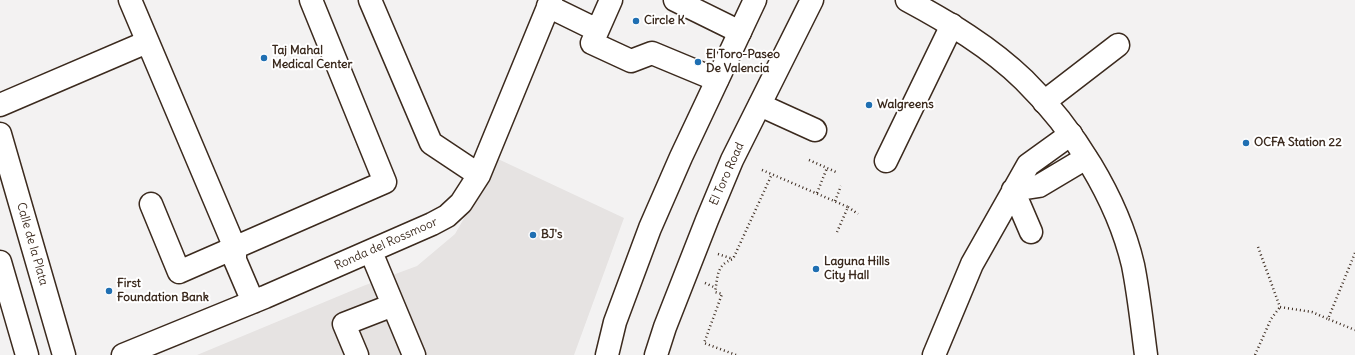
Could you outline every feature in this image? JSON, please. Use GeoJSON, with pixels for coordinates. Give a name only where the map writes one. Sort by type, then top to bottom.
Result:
{"type":"FeatureCollection","features":[{"type":"Feature","properties":{"kind":"main road"},"geometry":{"type":"LineString","coordinates":[[130,0],[235,248],[246,255],[259,300]]}},
{"type":"Feature","properties":{"kind":"main road"},"geometry":{"type":"LineString","coordinates":[[151,204],[178,272],[385,182],[311,0]]}},
{"type":"Feature","properties":{"kind":"main road"},"geometry":{"type":"LineString","coordinates":[[370,0],[431,143],[479,175]]}},
{"type":"Feature","properties":{"kind":"main road"},"geometry":{"type":"LineString","coordinates":[[611,0],[592,42],[630,61],[652,53],[717,80]]}},
{"type":"Feature","properties":{"kind":"main road"},"geometry":{"type":"LineString","coordinates":[[675,0],[740,32]]}},
{"type":"Feature","properties":{"kind":"main road"},"geometry":{"type":"LineString","coordinates":[[607,355],[615,322],[650,228],[681,157],[755,0]]}},
{"type":"Feature","properties":{"kind":"main road","name":"El Toro Road"},"geometry":{"type":"LineString","coordinates":[[656,355],[665,327],[732,160],[812,0]]}},
{"type":"Feature","properties":{"kind":"main road"},"geometry":{"type":"LineString","coordinates":[[907,0],[952,25],[989,50],[1018,74],[1063,123],[1071,134],[1095,172],[1113,209],[1121,230],[1132,264],[1139,301],[1146,355]]}},
{"type":"Feature","properties":{"kind":"main road"},"geometry":{"type":"LineString","coordinates":[[549,3],[597,30]]}},
{"type":"Feature","properties":{"kind":"main road","name":"Ronda del Rossmoor"},"geometry":{"type":"LineString","coordinates":[[123,355],[259,300],[371,252],[447,216],[461,203],[479,175],[549,3]]}},
{"type":"Feature","properties":{"kind":"main road"},"geometry":{"type":"LineString","coordinates":[[886,161],[952,25]]}},
{"type":"Feature","properties":{"kind":"main road"},"geometry":{"type":"LineString","coordinates":[[0,104],[147,42]]}},
{"type":"Feature","properties":{"kind":"main road"},"geometry":{"type":"LineString","coordinates":[[1044,102],[1118,45]]}},
{"type":"Feature","properties":{"kind":"main road"},"geometry":{"type":"LineString","coordinates":[[760,105],[816,130]]}},
{"type":"Feature","properties":{"kind":"main road","name":"Calle de la Plata"},"geometry":{"type":"LineString","coordinates":[[0,134],[64,355]]}},
{"type":"Feature","properties":{"kind":"main road"},"geometry":{"type":"LineString","coordinates":[[934,355],[972,264],[1028,165],[1071,134]]}},
{"type":"Feature","properties":{"kind":"main road"},"geometry":{"type":"LineString","coordinates":[[1013,190],[1039,186],[1086,158]]}},
{"type":"Feature","properties":{"kind":"main road"},"geometry":{"type":"LineString","coordinates":[[1013,190],[1031,232]]}},
{"type":"Feature","properties":{"kind":"main road"},"geometry":{"type":"LineString","coordinates":[[371,252],[414,355]]}},
{"type":"Feature","properties":{"kind":"main road"},"geometry":{"type":"LineString","coordinates":[[0,262],[27,355]]}},
{"type":"Feature","properties":{"kind":"main road"},"geometry":{"type":"LineString","coordinates":[[357,355],[344,324],[393,305]]}},
{"type":"Feature","properties":{"kind":"path"},"geometry":{"type":"LineString","coordinates":[[809,160],[836,172]]}},
{"type":"Feature","properties":{"kind":"path"},"geometry":{"type":"LineString","coordinates":[[817,193],[827,168]]}},
{"type":"Feature","properties":{"kind":"path"},"geometry":{"type":"LineString","coordinates":[[762,170],[835,201],[858,214]]}},
{"type":"Feature","properties":{"kind":"path"},"geometry":{"type":"LineString","coordinates":[[736,355],[704,342],[722,294],[716,292],[718,271],[726,262],[733,259],[772,174]]}},
{"type":"Feature","properties":{"kind":"path"},"geometry":{"type":"LineString","coordinates":[[835,201],[841,186]]}},
{"type":"Feature","properties":{"kind":"path"},"geometry":{"type":"LineString","coordinates":[[837,232],[848,207]]}},
{"type":"Feature","properties":{"kind":"path"},"geometry":{"type":"LineString","coordinates":[[1258,247],[1280,307]]}},
{"type":"Feature","properties":{"kind":"path"},"geometry":{"type":"LineString","coordinates":[[1328,319],[1355,253]]}},
{"type":"Feature","properties":{"kind":"path"},"geometry":{"type":"LineString","coordinates":[[718,254],[733,259]]}},
{"type":"Feature","properties":{"kind":"path"},"geometry":{"type":"LineString","coordinates":[[705,283],[716,288]]}},
{"type":"Feature","properties":{"kind":"path"},"geometry":{"type":"LineString","coordinates":[[1280,307],[1312,312],[1355,330]]}},
{"type":"Feature","properties":{"kind":"path"},"geometry":{"type":"LineString","coordinates":[[1255,355],[1271,319],[1280,307]]}},
{"type":"Feature","properties":{"kind":"shaded area"},"geometry":{"type":"Polygon","coordinates":[[[498,159],[624,218],[574,355],[197,355],[363,286],[417,266],[455,234],[498,159]]]}},
{"type":"Feature","properties":{"kind":"place","name":"Circle K"},"geometry":{"type":"Point","coordinates":[636,21]}},
{"type":"Feature","properties":{"kind":"place","name":"Taj Mahal Medical Center"},"geometry":{"type":"Point","coordinates":[264,58]}},
{"type":"Feature","properties":{"kind":"place","name":"El Toro-Paseo De Valencia"},"geometry":{"type":"Point","coordinates":[698,62]}},
{"type":"Feature","properties":{"kind":"place","name":"Walgreens"},"geometry":{"type":"Point","coordinates":[869,105]}},
{"type":"Feature","properties":{"kind":"place","name":"OCFA Station 22"},"geometry":{"type":"Point","coordinates":[1246,143]}},
{"type":"Feature","properties":{"kind":"place","name":"BJ's"},"geometry":{"type":"Point","coordinates":[533,235]}},
{"type":"Feature","properties":{"kind":"place","name":"Laguna Hills City Hall"},"geometry":{"type":"Point","coordinates":[816,269]}},
{"type":"Feature","properties":{"kind":"place","name":"First Foundation Bank"},"geometry":{"type":"Point","coordinates":[109,291]}}]}
